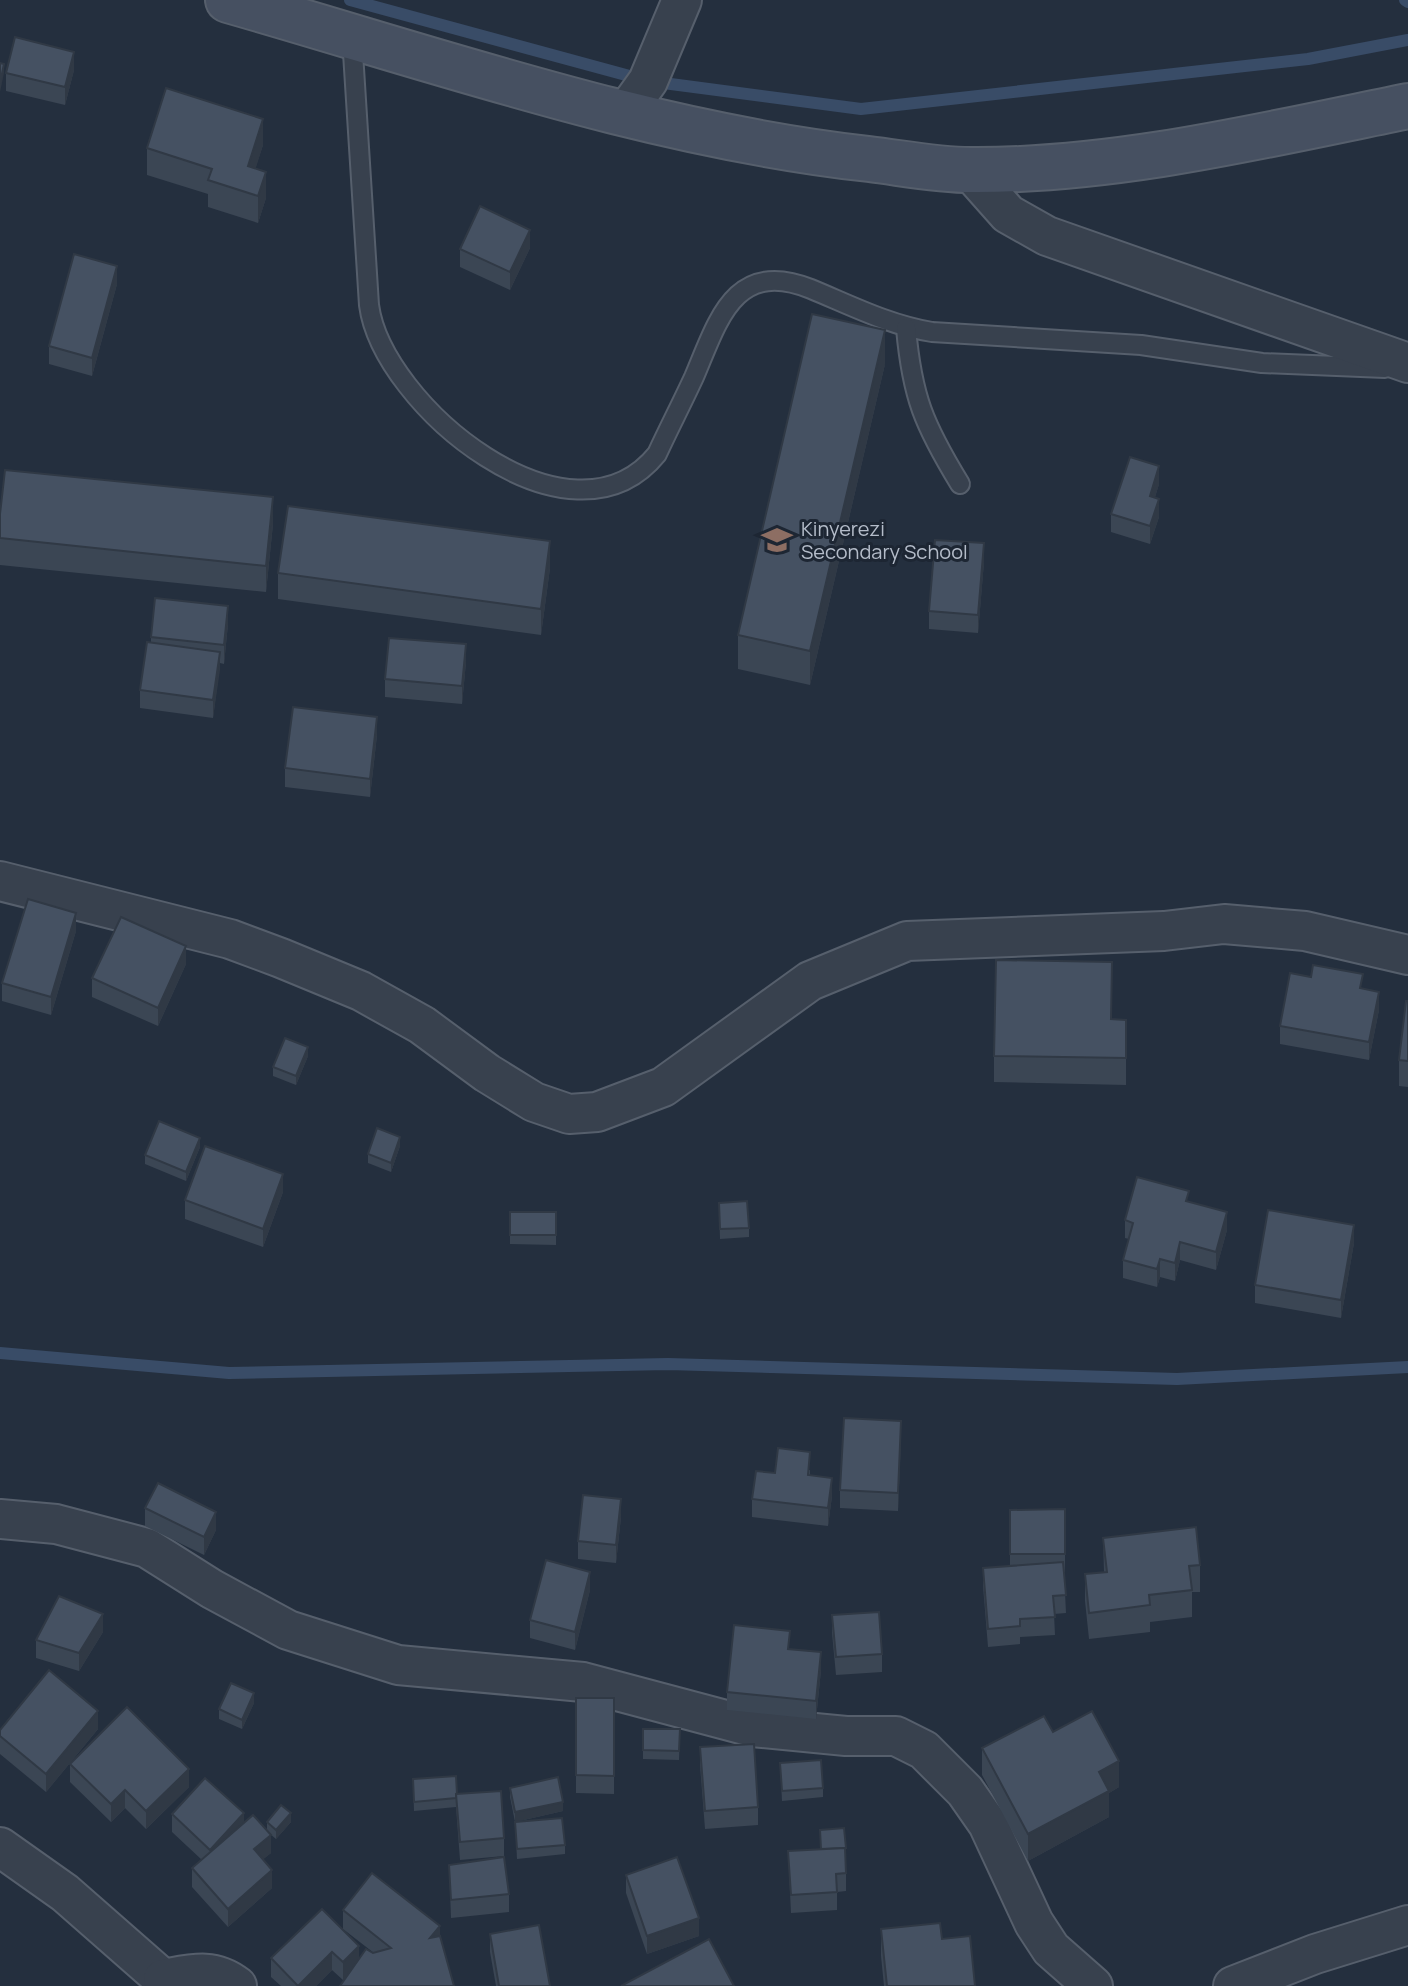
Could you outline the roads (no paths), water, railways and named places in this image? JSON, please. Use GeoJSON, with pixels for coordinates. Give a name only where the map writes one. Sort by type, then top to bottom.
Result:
{"type":"FeatureCollection","features":[{"type":"Feature","properties":{"kind":"street"},"geometry":{"type":"LineString","coordinates":[[228,0],[625,113],[797,151],[969,170],[1067,166],[1408,106]]}},
{"type":"Feature","properties":{"kind":"street"},"geometry":{"type":"LineString","coordinates":[[625,113],[648,81],[682,0]]}},
{"type":"Feature","properties":{"kind":"street"},"geometry":{"type":"LineString","coordinates":[[969,170],[1008,214],[1047,236],[1408,363]]}},
{"type":"Feature","properties":{"kind":"street"},"geometry":{"type":"LineString","coordinates":[[0,881],[230,939],[281,958],[361,991],[422,1025],[487,1073],[534,1102],[569,1114],[597,1112],[663,1087],[810,981],[907,941],[1139,932],[1224,924],[1305,931],[1408,955]]}},
{"type":"Feature","properties":{"kind":"street"},"geometry":{"type":"LineString","coordinates":[[0,1519],[56,1524],[147,1548],[212,1589],[288,1630],[398,1665],[583,1682],[752,1727],[846,1736],[896,1736],[924,1750],[965,1791],[988,1824],[1034,1923],[1051,1949],[1093,1986]]}},
{"type":"Feature","properties":{"kind":"street"},"geometry":{"type":"LineString","coordinates":[[0,1847],[65,1893],[163,1982],[202,1972],[224,1975],[237,1986]]}},
{"type":"Feature","properties":{"kind":"street"},"geometry":{"type":"LineString","coordinates":[[1233,1986],[1315,1954],[1408,1925]]}},
{"type":"Feature","properties":{"kind":"lane"},"geometry":{"type":"LineString","coordinates":[[352,35],[371,320],[377,336],[427,406],[458,440],[488,459],[537,482],[573,490],[613,487],[636,477],[657,454],[717,319],[736,295],[760,284],[775,282],[810,289],[906,328],[998,339],[1141,345],[1262,363],[1408,369]]}},
{"type":"Feature","properties":{"kind":"lane"},"geometry":{"type":"LineString","coordinates":[[906,328],[918,407],[927,430],[960,484]]}},
{"type":"Feature","properties":{"kind":"waterway"},"geometry":{"type":"LineString","coordinates":[[350,0],[648,81],[861,109],[1308,59],[1408,40]]}},
{"type":"Feature","properties":{"kind":"waterway"},"geometry":{"type":"LineString","coordinates":[[0,1353],[229,1373],[668,1364],[1177,1379],[1408,1367]]}},
{"type":"Feature","properties":{"kind":"place","name":"Kinyerezi Secondary School"},"geometry":{"type":"Point","coordinates":[777,540]}}]}
